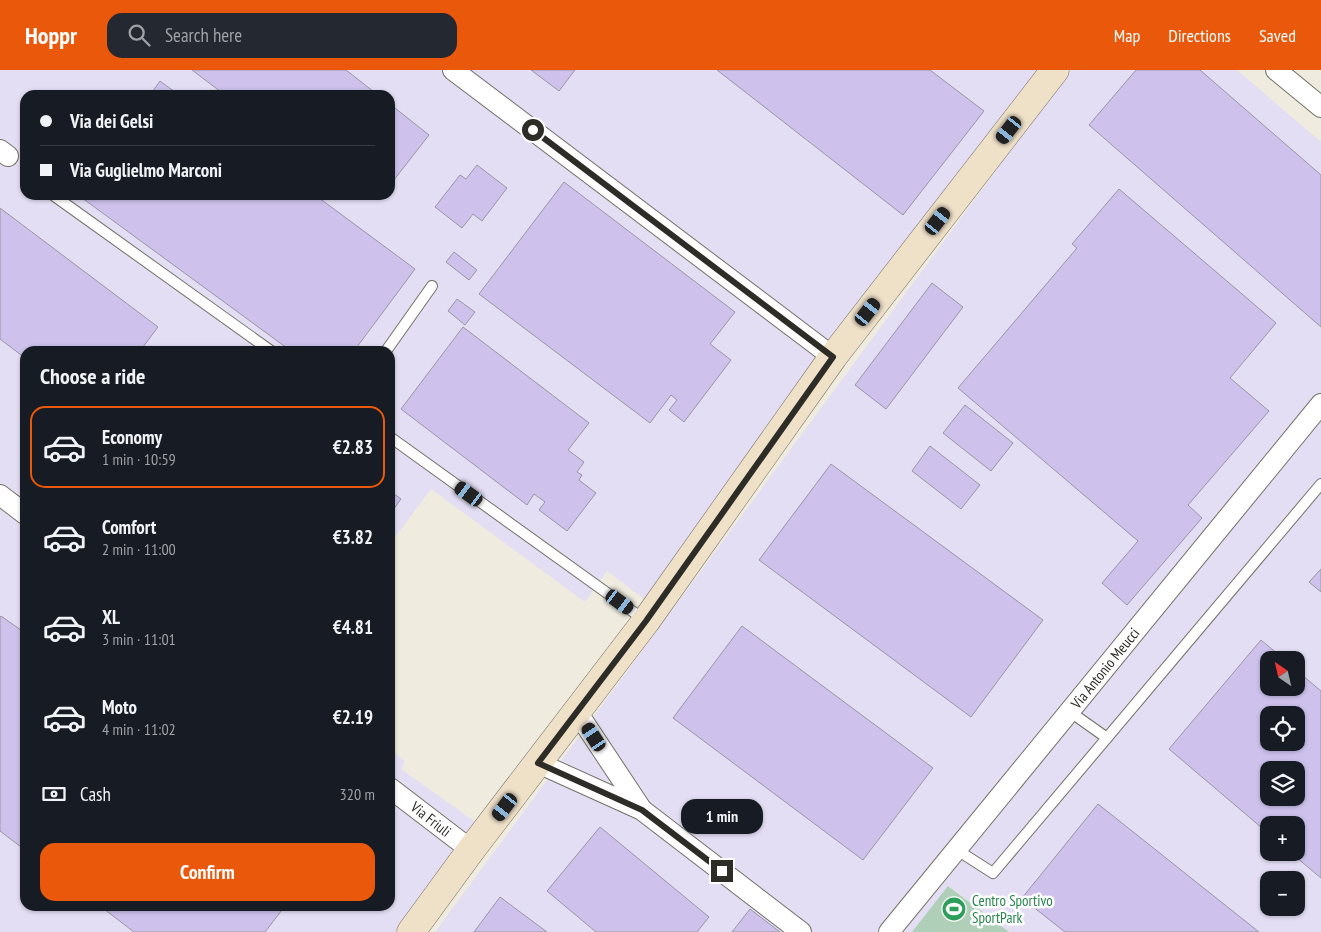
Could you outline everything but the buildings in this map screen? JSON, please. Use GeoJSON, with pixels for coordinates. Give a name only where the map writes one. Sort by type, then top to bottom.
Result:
{"type":"FeatureCollection","features":[{"type":"Feature","properties":{"kind":"street"},"geometry":{"type":"LineString","coordinates":[[453,70],[833,357]]}},
{"type":"Feature","properties":{"kind":"street"},"geometry":{"type":"LineString","coordinates":[[411,932],[471,850],[646,621],[833,357],[1056,70]]}},
{"type":"Feature","properties":{"kind":"street"},"geometry":{"type":"LineString","coordinates":[[1276,70],[1321,107]]}},
{"type":"Feature","properties":{"kind":"street","name":"Via Antonio Meucci"},"geometry":{"type":"LineString","coordinates":[[889,932],[1321,404]]}},
{"type":"Feature","properties":{"kind":"street"},"geometry":{"type":"LineString","coordinates":[[0,495],[20,510]]}},
{"type":"Feature","properties":{"kind":"street"},"geometry":{"type":"LineString","coordinates":[[577,712],[642,810]]}},
{"type":"Feature","properties":{"kind":"street"},"geometry":{"type":"LineString","coordinates":[[538,763],[642,810],[801,932]]}},
{"type":"Feature","properties":{"kind":"street","name":"Via Friuli"},"geometry":{"type":"LineString","coordinates":[[395,792],[471,850]]}},
{"type":"Feature","properties":{"kind":"lane"},"geometry":{"type":"LineString","coordinates":[[60,200],[264,346]]}},
{"type":"Feature","properties":{"kind":"lane"},"geometry":{"type":"LineString","coordinates":[[390,346],[432,286]]}},
{"type":"Feature","properties":{"kind":"lane"},"geometry":{"type":"LineString","coordinates":[[395,441],[646,621]]}},
{"type":"Feature","properties":{"kind":"lane"},"geometry":{"type":"LineString","coordinates":[[957,850],[993,873],[1321,484]]}},
{"type":"Feature","properties":{"kind":"lane"},"geometry":{"type":"LineString","coordinates":[[1070,711],[1107,738]]}},
{"type":"Feature","properties":{"kind":"shaded area"},"geometry":{"type":"Polygon","coordinates":[[[0,70],[1037,70],[791,394],[644,599],[607,571],[585,602],[431,489],[395,537],[395,346],[20,346],[20,911],[395,911],[395,753],[405,761],[401,769],[481,826],[403,932],[0,932],[0,70]]]}},
{"type":"Feature","properties":{"kind":"shaded area"},"geometry":{"type":"Polygon","coordinates":[[[1070,70],[1237,70],[1321,142],[1321,932],[1009,932],[949,886],[912,932],[435,932],[1070,70]]]}},
{"type":"Feature","properties":{"kind":"green space","name":"Centro Sportivo SportPark"},"geometry":{"type":"Polygon","coordinates":[[[948,886],[1009,932],[912,932],[948,886]]]}},
{"type":"Feature","properties":{"kind":"place","name":"Centro Sportivo SportPark"},"geometry":{"type":"Point","coordinates":[954,909]}},
{"type":"Feature","properties":{"kind":"route"},"geometry":{"type":"LineString","coordinates":[[533,130],[833,357],[646,621],[538,763],[642,810],[722,871]]}}]}
